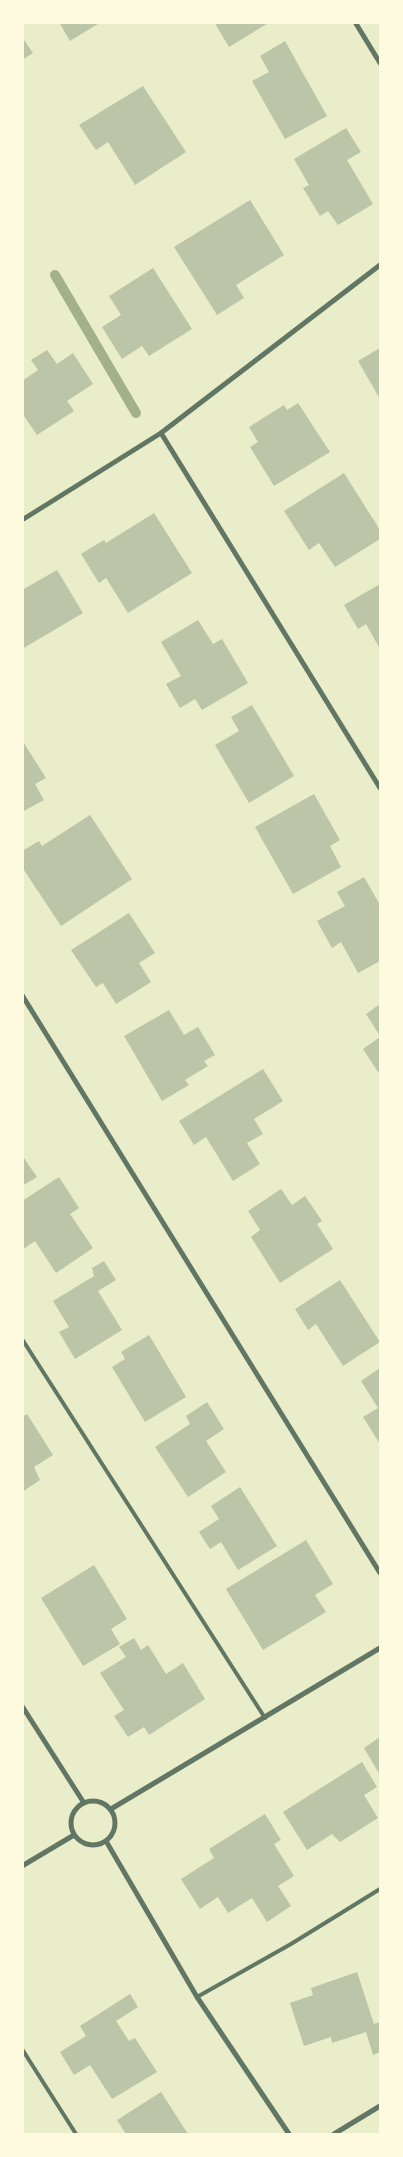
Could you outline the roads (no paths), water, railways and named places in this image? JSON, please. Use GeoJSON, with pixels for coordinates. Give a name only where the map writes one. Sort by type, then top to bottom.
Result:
{"type":"FeatureCollection","features":[{"type":"Feature","properties":{"kind":"street"},"geometry":{"type":"LineString","coordinates":[[355,22],[380,62]]}},
{"type":"Feature","properties":{"kind":"street"},"geometry":{"type":"LineString","coordinates":[[22,520],[162,433],[380,265]]}},
{"type":"Feature","properties":{"kind":"street"},"geometry":{"type":"LineString","coordinates":[[162,433],[380,788]]}},
{"type":"Feature","properties":{"kind":"street"},"geometry":{"type":"LineString","coordinates":[[22,995],[380,1573]]}},
{"type":"Feature","properties":{"kind":"street"},"geometry":{"type":"LineString","coordinates":[[111,1809],[380,1648]]}},
{"type":"Feature","properties":{"kind":"street"},"geometry":{"type":"LineString","coordinates":[[22,1706],[84,1803]]}},
{"type":"Feature","properties":{"kind":"street"},"geometry":{"type":"LineString","coordinates":[[99,1802],[111,1809],[116,1823],[111,1836],[106,1841],[92,1845],[85,1844],[74,1835],[72,1820],[74,1813],[84,1803],[99,1802]]}},
{"type":"Feature","properties":{"kind":"street"},"geometry":{"type":"LineString","coordinates":[[22,1866],[74,1835]]}},
{"type":"Feature","properties":{"kind":"street"},"geometry":{"type":"LineString","coordinates":[[106,1841],[196,1996],[289,2134]]}},
{"type":"Feature","properties":{"kind":"street"},"geometry":{"type":"LineString","coordinates":[[334,2134],[380,2106]]}},
{"type":"Feature","properties":{"kind":"lane"},"geometry":{"type":"LineString","coordinates":[[22,1339],[265,1718]]}},
{"type":"Feature","properties":{"kind":"lane"},"geometry":{"type":"LineString","coordinates":[[196,1996],[291,1944],[380,1888]]}},
{"type":"Feature","properties":{"kind":"lane"},"geometry":{"type":"LineString","coordinates":[[22,2049],[76,2134]]}},
{"type":"Feature","properties":{"kind":"waterway"},"geometry":{"type":"LineString","coordinates":[[55,275],[136,413]]}}]}
